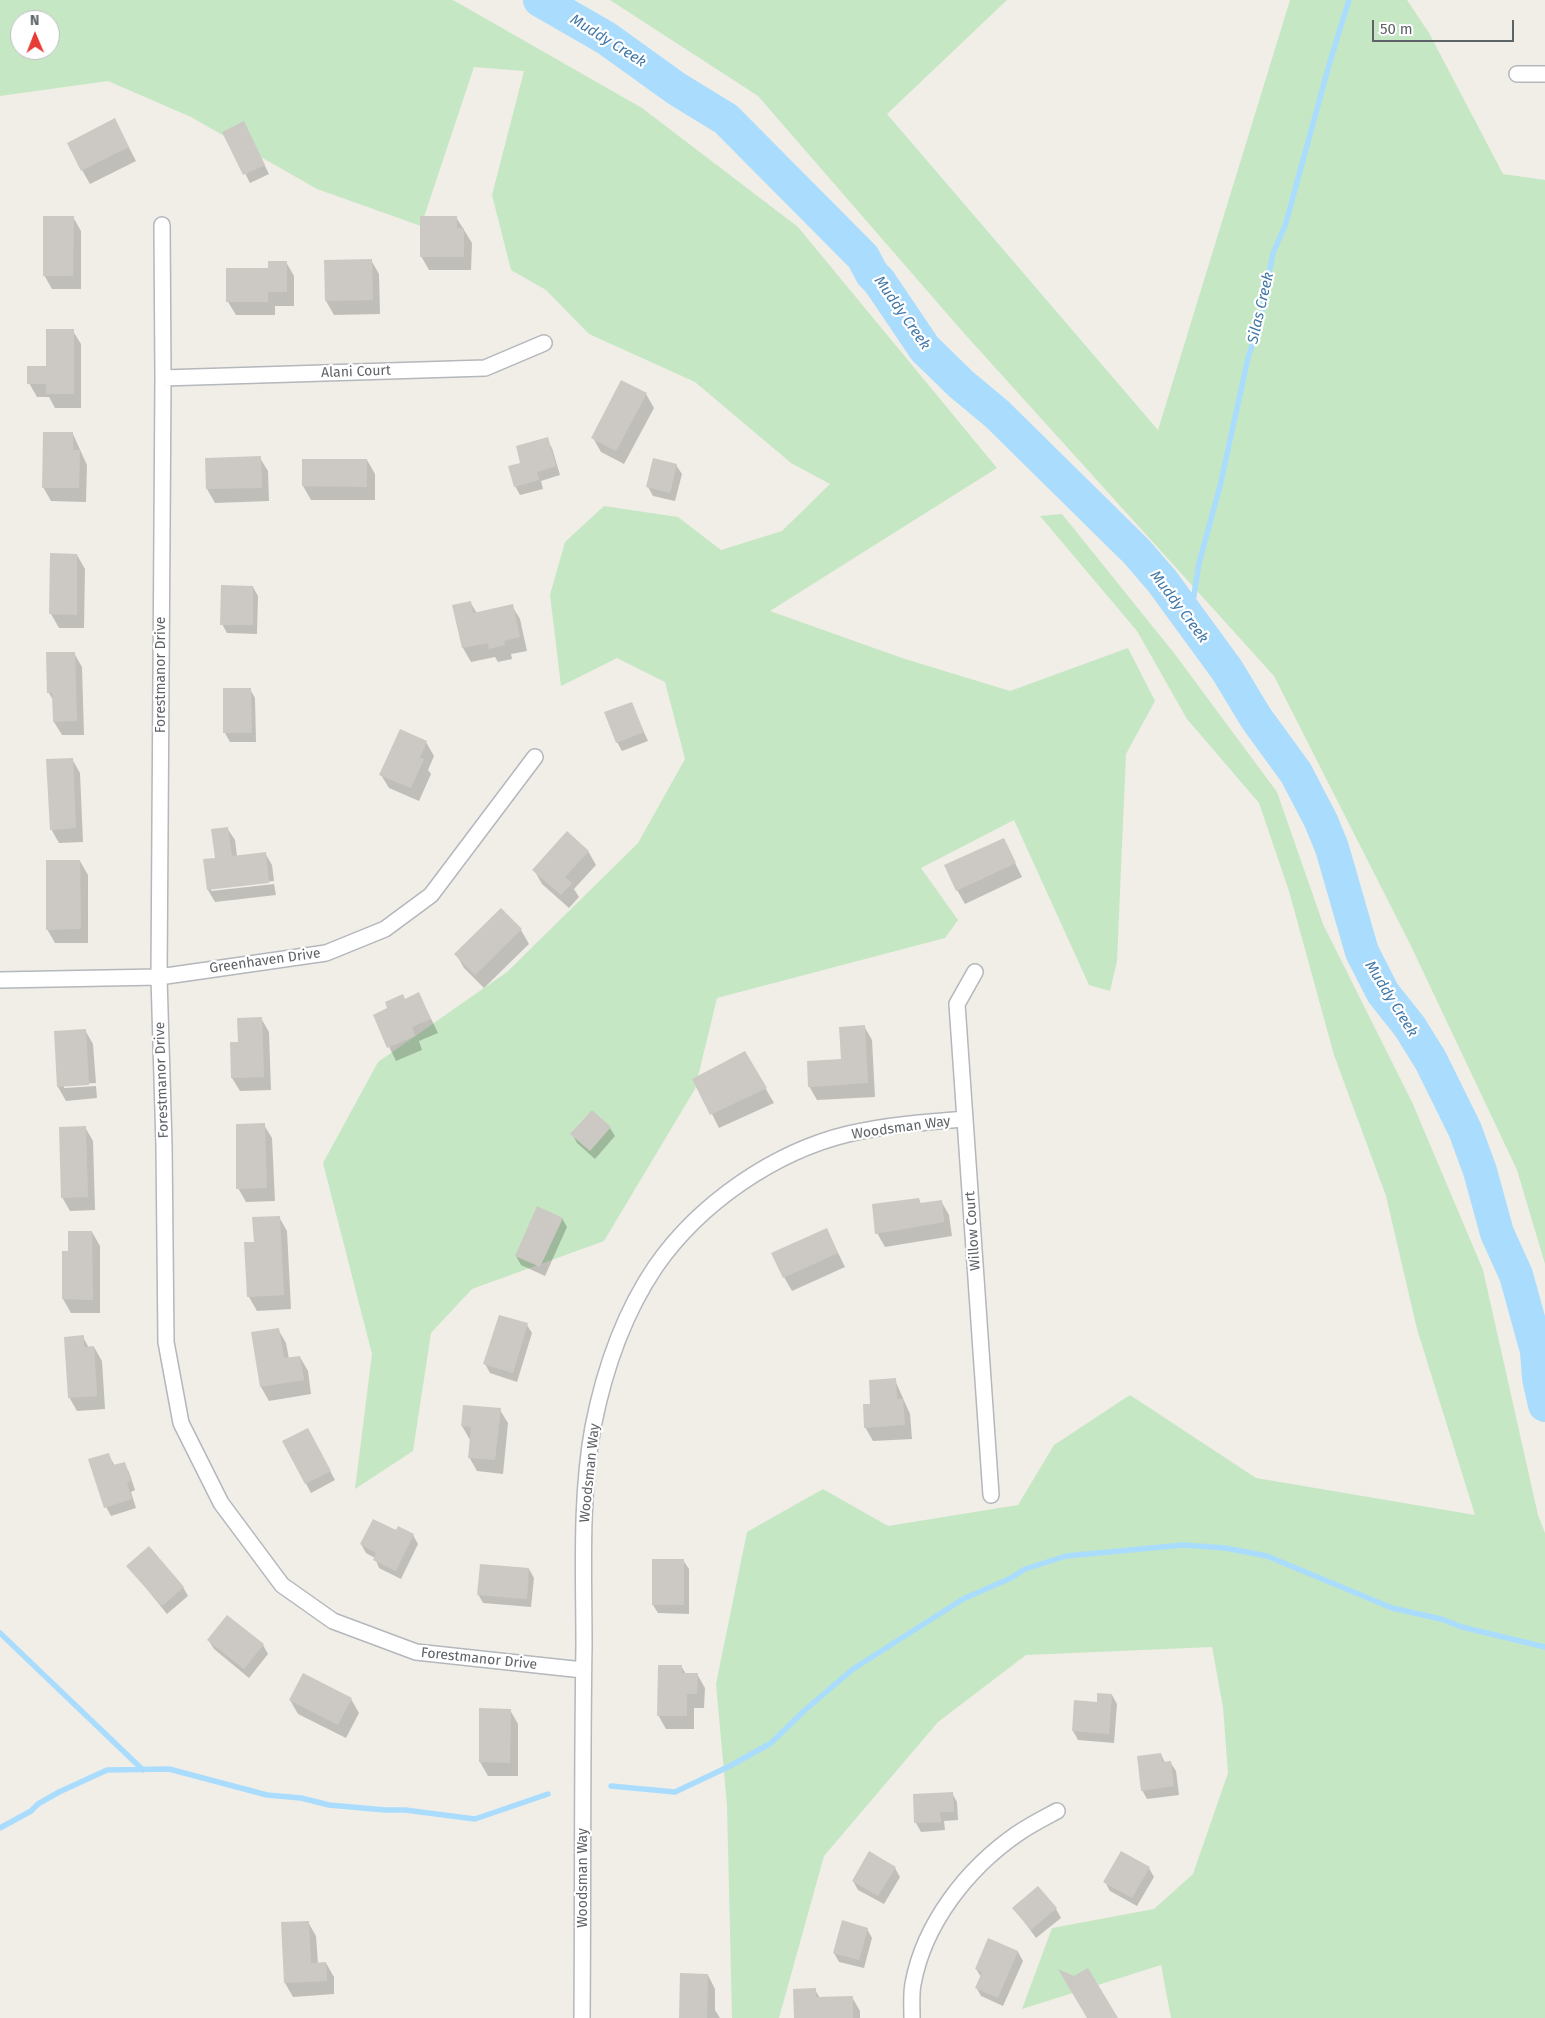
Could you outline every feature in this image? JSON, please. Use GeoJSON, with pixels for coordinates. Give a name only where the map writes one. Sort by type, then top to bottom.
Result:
{"type":"FeatureCollection","features":[{"type":"Feature","properties":{"kind":"street"},"geometry":{"type":"LineString","coordinates":[[1517,74],[1545,74]]}},
{"type":"Feature","properties":{"kind":"street","name":"Forestmanor Drive"},"geometry":{"type":"LineString","coordinates":[[162,225],[163,378],[159,977],[164,1145],[166,1342],[181,1423],[222,1503],[282,1584],[333,1620],[416,1652],[583,1670]]}},
{"type":"Feature","properties":{"kind":"street","name":"Alani Court"},"geometry":{"type":"LineString","coordinates":[[163,378],[485,368],[544,343]]}},
{"type":"Feature","properties":{"kind":"street","name":"Greenhaven Drive"},"geometry":{"type":"LineString","coordinates":[[0,980],[159,977],[326,953],[385,929],[431,895],[535,757]]}},
{"type":"Feature","properties":{"kind":"street","name":"Willow Court"},"geometry":{"type":"LineString","coordinates":[[975,972],[957,1004],[991,1494]]}},
{"type":"Feature","properties":{"kind":"street","name":"Woodsman Way"},"geometry":{"type":"LineString","coordinates":[[582,2018],[584,1530],[593,1429],[616,1343],[635,1303],[657,1265],[686,1231],[711,1206],[766,1168],[806,1149],[846,1135],[901,1124],[965,1119]]}},
{"type":"Feature","properties":{"kind":"street"},"geometry":{"type":"LineString","coordinates":[[912,2018],[913,1984],[923,1952],[935,1924],[958,1889],[976,1868],[1018,1833],[1057,1811]]}},
{"type":"Feature","properties":{"kind":"green space"},"geometry":{"type":"Polygon","coordinates":[[[0,0],[453,0],[642,108],[798,227],[997,468],[770,611],[902,658],[1010,691],[1128,648],[1155,701],[1126,754],[1117,961],[1110,991],[1089,985],[1014,820],[921,868],[958,920],[945,938],[717,998],[695,1089],[604,1241],[472,1289],[431,1333],[413,1451],[355,1489],[372,1354],[323,1163],[378,1062],[507,972],[638,843],[685,759],[665,682],[617,658],[561,686],[550,595],[565,542],[604,506],[678,517],[721,550],[782,531],[830,484],[791,463],[695,382],[589,334],[546,290],[511,270],[492,195],[524,71],[474,67],[421,226],[317,189],[191,117],[108,81],[0,96],[0,0]]]}},
{"type":"Feature","properties":{"kind":"green space"},"geometry":{"type":"Polygon","coordinates":[[[610,0],[1007,0],[887,114],[1158,430],[1290,0],[1407,0],[1429,33],[1503,174],[1545,180],[1545,1264],[1517,1170],[1410,944],[1274,676],[962,331],[758,96],[610,0]]]}},
{"type":"Feature","properties":{"kind":"green space"},"geometry":{"type":"Polygon","coordinates":[[[1062,514],[1174,653],[1277,792],[1323,924],[1412,1102],[1483,1270],[1538,1515],[1545,1533],[1545,2018],[1171,2018],[1161,1965],[1022,2009],[1052,1928],[1154,1909],[1193,1874],[1228,1773],[1223,1707],[1212,1647],[1026,1655],[938,1722],[824,1856],[779,2018],[732,2018],[727,1805],[716,1684],[747,1532],[823,1489],[888,1526],[1018,1505],[1054,1445],[1130,1395],[1256,1478],[1475,1515],[1417,1329],[1386,1196],[1334,1055],[1289,891],[1259,803],[1187,719],[1137,631],[1040,516],[1062,514]]]}},
{"type":"Feature","properties":{"kind":"building"},"geometry":{"type":"Polygon","coordinates":[[[115,118],[129,147],[81,171],[67,143],[115,118]]]}},
{"type":"Feature","properties":{"kind":"building"},"geometry":{"type":"Polygon","coordinates":[[[244,121],[265,165],[243,175],[222,132],[244,121]]]}},
{"type":"Feature","properties":{"kind":"building"},"geometry":{"type":"Polygon","coordinates":[[[43,216],[74,216],[73,276],[43,276],[43,216]]]}},
{"type":"Feature","properties":{"kind":"building"},"geometry":{"type":"Polygon","coordinates":[[[420,216],[457,216],[457,228],[464,228],[464,257],[420,257],[420,216]]]}},
{"type":"Feature","properties":{"kind":"building"},"geometry":{"type":"Polygon","coordinates":[[[372,259],[373,300],[325,301],[324,260],[372,259]]]}},
{"type":"Feature","properties":{"kind":"building"},"geometry":{"type":"Polygon","coordinates":[[[268,261],[287,261],[287,292],[268,292],[268,302],[226,302],[226,268],[268,268],[268,261]]]}},
{"type":"Feature","properties":{"kind":"building"},"geometry":{"type":"Polygon","coordinates":[[[46,329],[74,329],[74,394],[46,394],[46,384],[27,384],[27,366],[46,366],[46,329]]]}},
{"type":"Feature","properties":{"kind":"building"},"geometry":{"type":"Polygon","coordinates":[[[621,380],[647,393],[616,451],[591,438],[621,380]]]}},
{"type":"Feature","properties":{"kind":"building"},"geometry":{"type":"Polygon","coordinates":[[[43,432],[73,432],[73,450],[80,450],[79,488],[42,488],[43,432]]]}},
{"type":"Feature","properties":{"kind":"building"},"geometry":{"type":"Polygon","coordinates":[[[548,437],[556,466],[537,472],[539,480],[514,487],[508,466],[520,463],[516,446],[548,437]]]}},
{"type":"Feature","properties":{"kind":"building"},"geometry":{"type":"Polygon","coordinates":[[[261,456],[262,488],[206,489],[205,458],[261,456]]]}},
{"type":"Feature","properties":{"kind":"building"},"geometry":{"type":"Polygon","coordinates":[[[653,458],[677,464],[670,493],[646,487],[653,458]]]}},
{"type":"Feature","properties":{"kind":"building"},"geometry":{"type":"Polygon","coordinates":[[[302,459],[367,459],[367,487],[302,486],[302,459]]]}},
{"type":"Feature","properties":{"kind":"building"},"geometry":{"type":"Polygon","coordinates":[[[50,553],[77,554],[77,615],[49,614],[50,553]]]}},
{"type":"Feature","properties":{"kind":"building"},"geometry":{"type":"Polygon","coordinates":[[[221,585],[253,586],[253,625],[220,625],[221,585]]]}},
{"type":"Feature","properties":{"kind":"building"},"geometry":{"type":"Polygon","coordinates":[[[471,601],[473,613],[513,604],[520,637],[504,641],[505,645],[489,649],[488,643],[462,648],[452,605],[471,601]]]}},
{"type":"Feature","properties":{"kind":"building"},"geometry":{"type":"Polygon","coordinates":[[[46,652],[75,652],[77,721],[53,722],[52,693],[47,693],[46,652]]]}},
{"type":"Feature","properties":{"kind":"building"},"geometry":{"type":"Polygon","coordinates":[[[223,688],[251,688],[252,733],[223,733],[223,688]]]}},
{"type":"Feature","properties":{"kind":"building"},"geometry":{"type":"Polygon","coordinates":[[[632,702],[644,732],[616,743],[604,712],[632,702]]]}},
{"type":"Feature","properties":{"kind":"building"},"geometry":{"type":"Polygon","coordinates":[[[400,729],[427,741],[420,758],[424,759],[411,788],[379,775],[400,729]]]}},
{"type":"Feature","properties":{"kind":"building"},"geometry":{"type":"Polygon","coordinates":[[[73,758],[76,828],[50,830],[46,759],[73,758]]]}},
{"type":"Feature","properties":{"kind":"building"},"geometry":{"type":"Polygon","coordinates":[[[228,827],[232,856],[266,852],[269,883],[207,890],[203,859],[215,858],[211,829],[228,827]]]}},
{"type":"Feature","properties":{"kind":"building"},"geometry":{"type":"Polygon","coordinates":[[[567,831],[589,851],[565,877],[572,883],[561,895],[532,870],[567,831]]]}},
{"type":"Feature","properties":{"kind":"building"},"geometry":{"type":"Polygon","coordinates":[[[1004,838],[1016,863],[956,891],[944,865],[1004,838]]]}},
{"type":"Feature","properties":{"kind":"building"},"geometry":{"type":"Polygon","coordinates":[[[46,860],[80,860],[81,929],[46,930],[46,860]]]}},
{"type":"Feature","properties":{"kind":"building"},"geometry":{"type":"Polygon","coordinates":[[[501,908],[522,929],[475,975],[454,954],[501,908]]]}},
{"type":"Feature","properties":{"kind":"building"},"geometry":{"type":"Polygon","coordinates":[[[419,992],[431,1019],[412,1027],[415,1036],[387,1048],[373,1015],[387,1008],[385,1002],[403,994],[405,999],[419,992]]]}},
{"type":"Feature","properties":{"kind":"building"},"geometry":{"type":"Polygon","coordinates":[[[262,1017],[264,1077],[231,1078],[230,1042],[238,1042],[237,1018],[262,1017]]]}},
{"type":"Feature","properties":{"kind":"building"},"geometry":{"type":"Polygon","coordinates":[[[865,1025],[868,1083],[808,1087],[807,1061],[841,1059],[839,1027],[865,1025]]]}},
{"type":"Feature","properties":{"kind":"building"},"geometry":{"type":"Polygon","coordinates":[[[86,1029],[89,1085],[57,1087],[54,1031],[86,1029]]]}},
{"type":"Feature","properties":{"kind":"building"},"geometry":{"type":"Polygon","coordinates":[[[745,1051],[767,1088],[710,1115],[692,1079],[745,1051]]]}},
{"type":"Feature","properties":{"kind":"building"},"geometry":{"type":"Polygon","coordinates":[[[592,1110],[611,1127],[590,1151],[570,1134],[592,1110]]]}},
{"type":"Feature","properties":{"kind":"building"},"geometry":{"type":"Polygon","coordinates":[[[265,1123],[267,1188],[236,1189],[236,1124],[265,1123]]]}},
{"type":"Feature","properties":{"kind":"building"},"geometry":{"type":"Polygon","coordinates":[[[86,1126],[88,1197],[61,1198],[59,1127],[86,1126]]]}},
{"type":"Feature","properties":{"kind":"building"},"geometry":{"type":"Polygon","coordinates":[[[919,1198],[920,1203],[942,1200],[944,1222],[875,1234],[872,1204],[919,1198]]]}},
{"type":"Feature","properties":{"kind":"building"},"geometry":{"type":"Polygon","coordinates":[[[537,1206],[563,1218],[540,1267],[515,1256],[537,1206]]]}},
{"type":"Feature","properties":{"kind":"building"},"geometry":{"type":"Polygon","coordinates":[[[280,1216],[284,1295],[247,1297],[244,1242],[254,1242],[252,1217],[280,1216]]]}},
{"type":"Feature","properties":{"kind":"building"},"geometry":{"type":"Polygon","coordinates":[[[827,1228],[838,1253],[783,1278],[771,1253],[827,1228]]]}},
{"type":"Feature","properties":{"kind":"building"},"geometry":{"type":"Polygon","coordinates":[[[68,1231],[92,1231],[93,1300],[62,1299],[62,1251],[68,1251],[68,1231]]]}},
{"type":"Feature","properties":{"kind":"building"},"geometry":{"type":"Polygon","coordinates":[[[499,1315],[528,1323],[513,1373],[483,1364],[499,1315]]]}},
{"type":"Feature","properties":{"kind":"building"},"geometry":{"type":"Polygon","coordinates":[[[279,1328],[284,1358],[300,1356],[304,1380],[260,1387],[251,1332],[279,1328]]]}},
{"type":"Feature","properties":{"kind":"building"},"geometry":{"type":"Polygon","coordinates":[[[84,1335],[84,1347],[94,1346],[97,1396],[68,1398],[64,1337],[84,1335]]]}},
{"type":"Feature","properties":{"kind":"building"},"geometry":{"type":"Polygon","coordinates":[[[896,1378],[897,1399],[903,1399],[905,1425],[864,1428],[863,1404],[870,1404],[869,1380],[896,1378]]]}},
{"type":"Feature","properties":{"kind":"building"},"geometry":{"type":"Polygon","coordinates":[[[463,1405],[501,1408],[495,1460],[468,1458],[471,1427],[461,1426],[463,1405]]]}},
{"type":"Feature","properties":{"kind":"building"},"geometry":{"type":"Polygon","coordinates":[[[308,1428],[331,1471],[305,1484],[282,1441],[308,1428]]]}},
{"type":"Feature","properties":{"kind":"building"},"geometry":{"type":"Polygon","coordinates":[[[109,1453],[113,1465],[125,1462],[131,1481],[127,1483],[132,1499],[104,1508],[88,1459],[109,1453]]]}},
{"type":"Feature","properties":{"kind":"building"},"geometry":{"type":"Polygon","coordinates":[[[373,1519],[396,1530],[398,1526],[414,1534],[396,1571],[373,1560],[376,1553],[360,1544],[373,1519]]]}},
{"type":"Feature","properties":{"kind":"building"},"geometry":{"type":"Polygon","coordinates":[[[149,1546],[184,1587],[162,1606],[126,1566],[149,1546]]]}},
{"type":"Feature","properties":{"kind":"building"},"geometry":{"type":"Polygon","coordinates":[[[652,1559],[684,1559],[684,1605],[652,1605],[652,1559]]]}},
{"type":"Feature","properties":{"kind":"building"},"geometry":{"type":"Polygon","coordinates":[[[480,1564],[529,1568],[527,1599],[477,1595],[480,1564]]]}},
{"type":"Feature","properties":{"kind":"building"},"geometry":{"type":"Polygon","coordinates":[[[227,1615],[264,1644],[244,1669],[207,1640],[227,1615]]]}},
{"type":"Feature","properties":{"kind":"building"},"geometry":{"type":"Polygon","coordinates":[[[658,1665],[682,1665],[682,1673],[698,1673],[697,1694],[687,1694],[687,1716],[657,1716],[658,1665]]]}},
{"type":"Feature","properties":{"kind":"building"},"geometry":{"type":"Polygon","coordinates":[[[303,1673],[352,1698],[338,1725],[289,1700],[303,1673]]]}},
{"type":"Feature","properties":{"kind":"building"},"geometry":{"type":"Polygon","coordinates":[[[1097,1693],[1112,1694],[1109,1734],[1072,1731],[1074,1700],[1097,1702],[1097,1693]]]}},
{"type":"Feature","properties":{"kind":"building"},"geometry":{"type":"Polygon","coordinates":[[[479,1708],[511,1709],[510,1763],[479,1762],[479,1708]]]}},
{"type":"Feature","properties":{"kind":"building"},"geometry":{"type":"Polygon","coordinates":[[[1161,1753],[1162,1762],[1171,1761],[1174,1786],[1141,1791],[1137,1756],[1161,1753]]]}},
{"type":"Feature","properties":{"kind":"building"},"geometry":{"type":"Polygon","coordinates":[[[953,1792],[954,1812],[940,1812],[941,1822],[914,1823],[913,1794],[953,1792]]]}},
{"type":"Feature","properties":{"kind":"building"},"geometry":{"type":"Polygon","coordinates":[[[869,1851],[896,1867],[878,1896],[852,1881],[869,1851]]]}},
{"type":"Feature","properties":{"kind":"building"},"geometry":{"type":"Polygon","coordinates":[[[1121,1851],[1150,1867],[1132,1898],[1103,1882],[1121,1851]]]}},
{"type":"Feature","properties":{"kind":"building"},"geometry":{"type":"Polygon","coordinates":[[[1038,1886],[1057,1908],[1031,1930],[1012,1908],[1038,1886]]]}},
{"type":"Feature","properties":{"kind":"building"},"geometry":{"type":"Polygon","coordinates":[[[842,1920],[868,1928],[859,1960],[833,1953],[842,1920]]]}},
{"type":"Feature","properties":{"kind":"building"},"geometry":{"type":"Polygon","coordinates":[[[309,1921],[311,1963],[326,1962],[327,1981],[284,1983],[281,1922],[309,1921]]]}},
{"type":"Feature","properties":{"kind":"building"},"geometry":{"type":"Polygon","coordinates":[[[988,1938],[1018,1951],[998,1998],[975,1988],[982,1972],[975,1969],[988,1938]]]}},
{"type":"Feature","properties":{"kind":"building"},"geometry":{"type":"Polygon","coordinates":[[[1088,1968],[1118,2018],[1087,2018],[1058,1969],[1074,1976],[1088,1968]]]}},
{"type":"Feature","properties":{"kind":"building"},"geometry":{"type":"Polygon","coordinates":[[[680,1973],[708,1974],[707,2018],[679,2018],[680,1973]]]}},
{"type":"Feature","properties":{"kind":"building"},"geometry":{"type":"Polygon","coordinates":[[[816,1988],[816,1997],[853,1996],[853,2018],[794,2018],[793,1989],[816,1988]]]}},
{"type":"Feature","properties":{"kind":"waterway","name":"Muddy Creek"},"geometry":{"type":"LineString","coordinates":[[540,0],[606,38],[677,89],[726,119],[863,257],[872,274],[879,281],[925,349],[961,384],[997,414],[1137,552],[1162,581],[1227,670],[1256,718],[1296,773],[1321,821],[1332,848],[1362,952],[1383,993],[1410,1027],[1431,1061],[1465,1130],[1480,1171],[1497,1233],[1516,1275],[1537,1351],[1539,1378],[1545,1405]]}},
{"type":"Feature","properties":{"kind":"waterway","name":"Silas Creek"},"geometry":{"type":"LineString","coordinates":[[1190,621],[1199,563],[1220,486],[1248,358],[1261,316],[1273,253],[1285,226],[1329,65],[1349,0]]}},
{"type":"Feature","properties":{"kind":"waterway"},"geometry":{"type":"LineString","coordinates":[[611,1786],[675,1792],[730,1766],[771,1743],[805,1710],[853,1669],[963,1599],[1011,1578],[1025,1569],[1066,1556],[1183,1545],[1225,1548],[1267,1556],[1392,1608],[1545,1647]]}},
{"type":"Feature","properties":{"kind":"waterway"},"geometry":{"type":"LineString","coordinates":[[0,1633],[143,1770]]}},
{"type":"Feature","properties":{"kind":"waterway"},"geometry":{"type":"LineString","coordinates":[[0,1828],[31,1811],[38,1804],[59,1792],[107,1770],[169,1769],[267,1795],[301,1798],[329,1805],[405,1810],[475,1819],[548,1794]]}}]}
